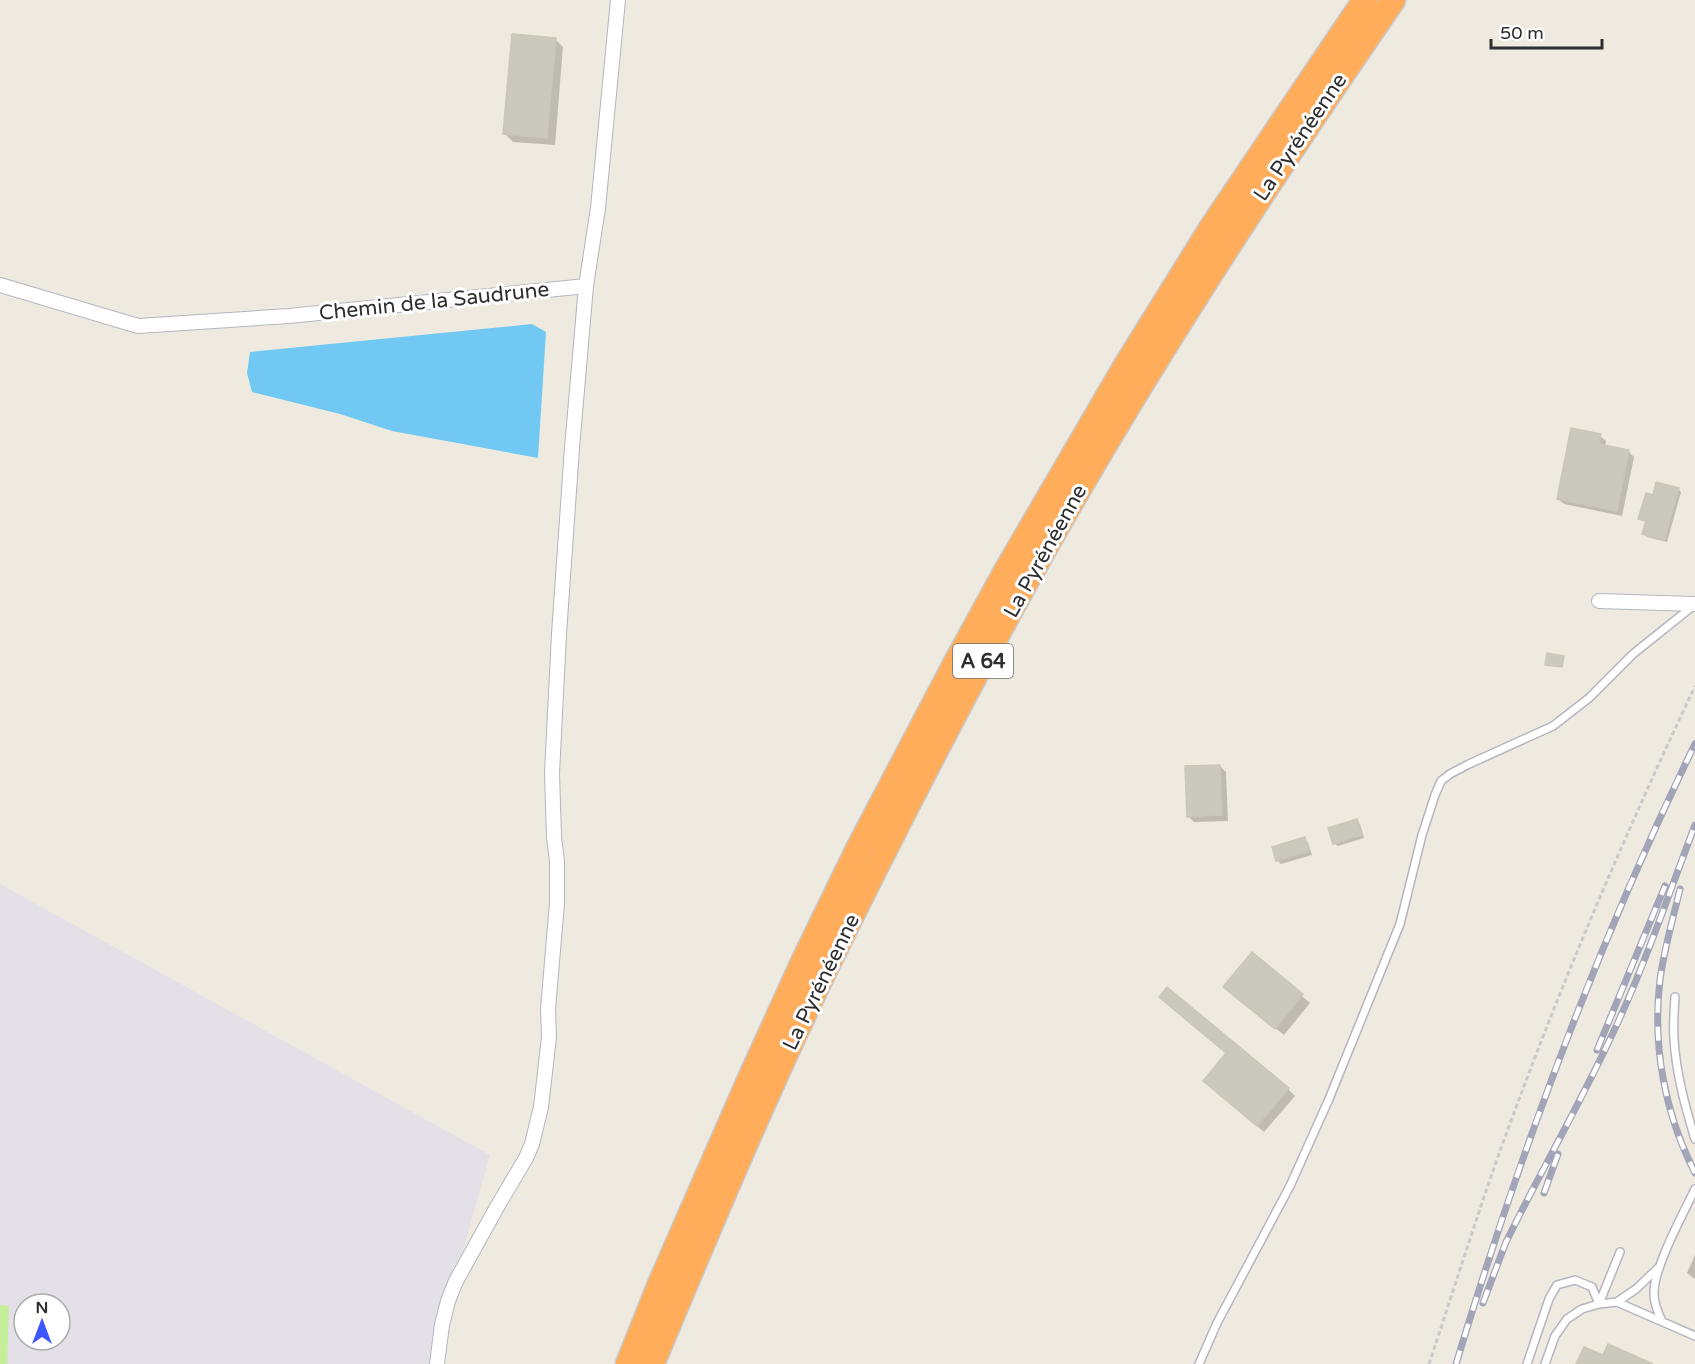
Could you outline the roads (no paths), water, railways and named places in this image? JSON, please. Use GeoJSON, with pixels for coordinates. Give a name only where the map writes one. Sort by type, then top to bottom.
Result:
{"type":"FeatureCollection","features":[{"type":"Feature","properties":{"kind":"highway","name":"La Pyrénéenne"},"geometry":{"type":"LineString","coordinates":[[628,1364],[660,1284],[803,962],[858,849],[954,666],[1006,571],[1125,367],[1212,227],[1365,0]]}},
{"type":"Feature","properties":{"kind":"highway","name":"La Pyrénéenne"},"geometry":{"type":"LineString","coordinates":[[652,1364],[769,1093],[825,971],[909,801],[979,668],[1028,579],[1147,376],[1275,173],[1393,0]]}},
{"type":"Feature","properties":{"kind":"street"},"geometry":{"type":"LineString","coordinates":[[437,1364],[442,1325],[456,1281],[526,1158],[542,1107],[549,1037],[548,1009],[557,903],[557,861],[552,807],[555,704],[572,448],[586,285],[598,208],[618,0]]}},
{"type":"Feature","properties":{"kind":"street","name":"Chemin de la Saudrune"},"geometry":{"type":"LineString","coordinates":[[0,285],[138,326],[289,316],[586,285]]}},
{"type":"Feature","properties":{"kind":"street"},"geometry":{"type":"LineString","coordinates":[[1599,601],[1695,604]]}},
{"type":"Feature","properties":{"kind":"lane"},"geometry":{"type":"LineString","coordinates":[[1199,1364],[1217,1323],[1290,1186],[1329,1099],[1400,924],[1422,835],[1441,781],[1469,764],[1545,730],[1562,719],[1589,698],[1633,654],[1695,604]]}},
{"type":"Feature","properties":{"kind":"lane"},"geometry":{"type":"LineString","coordinates":[[1675,997],[1676,1059],[1695,1139]]}},
{"type":"Feature","properties":{"kind":"lane"},"geometry":{"type":"LineString","coordinates":[[1662,1322],[1653,1293],[1658,1268],[1695,1190]]}},
{"type":"Feature","properties":{"kind":"lane"},"geometry":{"type":"LineString","coordinates":[[1599,1304],[1620,1252]]}},
{"type":"Feature","properties":{"kind":"lane"},"geometry":{"type":"LineString","coordinates":[[1545,1364],[1555,1335],[1567,1320],[1582,1309],[1617,1302],[1636,1289],[1658,1268]]}},
{"type":"Feature","properties":{"kind":"lane"},"geometry":{"type":"LineString","coordinates":[[1527,1364],[1549,1299],[1557,1285],[1575,1280],[1592,1287],[1599,1304]]}},
{"type":"Feature","properties":{"kind":"lane"},"geometry":{"type":"LineString","coordinates":[[1617,1302],[1695,1336]]}},
{"type":"Feature","properties":{"kind":"water"},"geometry":{"type":"Polygon","coordinates":[[[532,324],[546,332],[538,458],[392,431],[340,414],[252,392],[247,373],[250,352],[532,324]]]}},
{"type":"Feature","properties":{"kind":"railway"},"geometry":{"type":"LineString","coordinates":[[1456,1364],[1507,1206],[1563,1049],[1626,895],[1695,744]]}},
{"type":"Feature","properties":{"kind":"railway"},"geometry":{"type":"LineString","coordinates":[[1483,1303],[1506,1242],[1623,1011],[1695,825]]}},
{"type":"Feature","properties":{"kind":"railway"},"geometry":{"type":"LineString","coordinates":[[1597,1050],[1665,886]]}},
{"type":"Feature","properties":{"kind":"railway"},"geometry":{"type":"LineString","coordinates":[[1680,889],[1660,980],[1658,1030],[1663,1079],[1669,1103],[1695,1173]]}},
{"type":"Feature","properties":{"kind":"railway"},"geometry":{"type":"LineString","coordinates":[[1544,1193],[1558,1154]]}}]}
